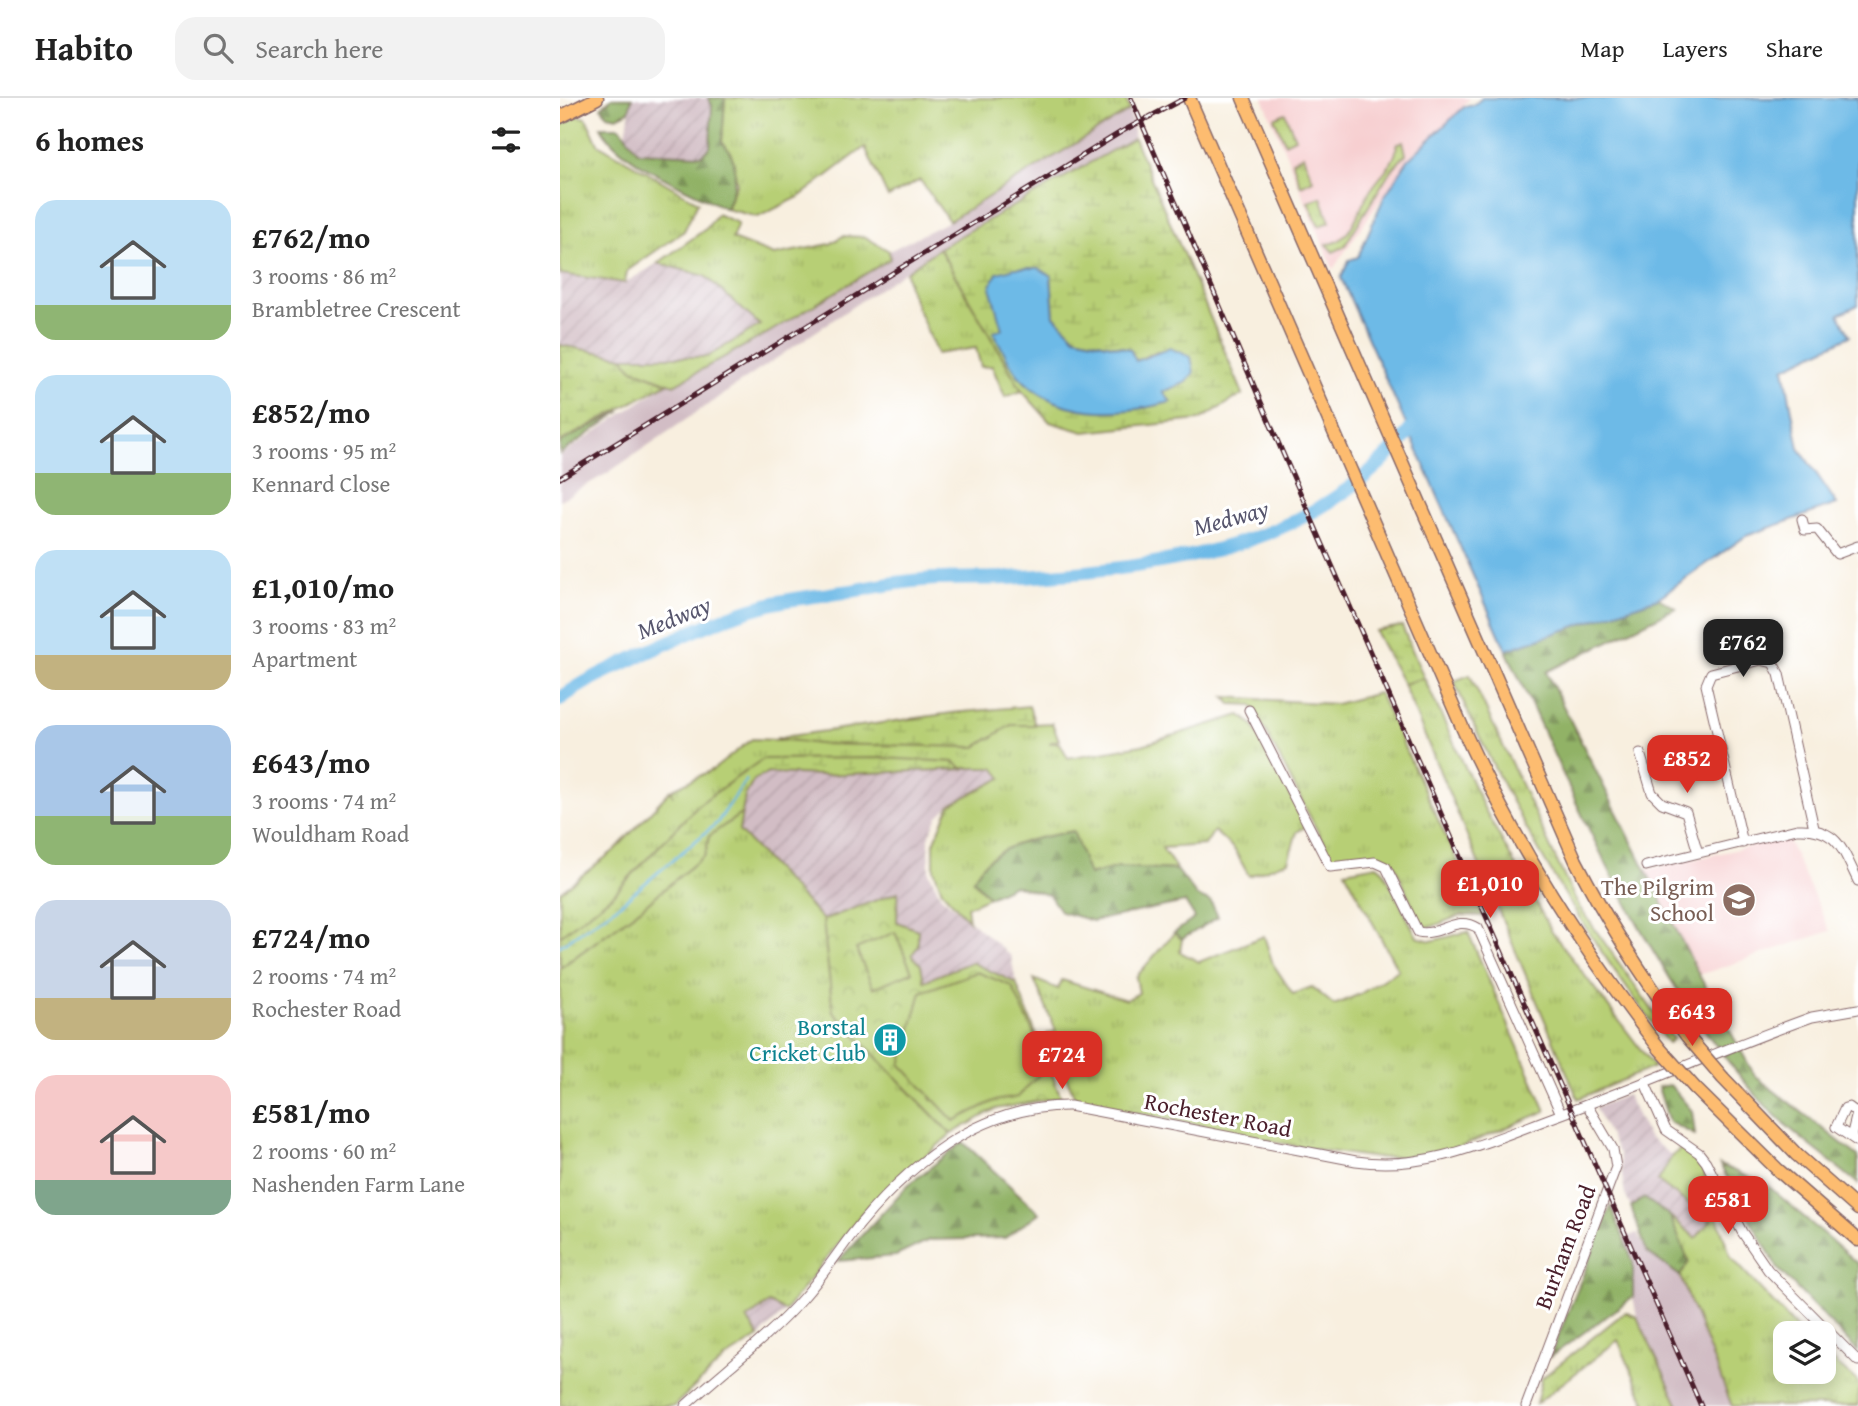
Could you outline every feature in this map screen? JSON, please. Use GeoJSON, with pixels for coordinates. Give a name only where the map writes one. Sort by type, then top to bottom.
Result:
{"type":"FeatureCollection","features":[{"type":"Feature","properties":{"kind":"highway"},"geometry":{"type":"LineString","coordinates":[[560,117],[597,98]]}},
{"type":"Feature","properties":{"kind":"highway"},"geometry":{"type":"LineString","coordinates":[[1189,98],[1473,752],[1509,824],[1562,915],[1598,970],[1660,1049],[1778,1170],[1858,1240]]}},
{"type":"Feature","properties":{"kind":"highway"},"geometry":{"type":"LineString","coordinates":[[1243,98],[1511,718],[1594,895],[1655,993],[1723,1079],[1788,1146],[1858,1209]]}},
{"type":"Feature","properties":{"kind":"street"},"geometry":{"type":"LineString","coordinates":[[1802,519],[1805,530],[1817,529],[1836,554],[1858,546]]}},
{"type":"Feature","properties":{"kind":"street"},"geometry":{"type":"LineString","coordinates":[[1743,843],[1706,685],[1711,673],[1761,660],[1773,663],[1779,674],[1814,828]]}},
{"type":"Feature","properties":{"kind":"street"},"geometry":{"type":"LineString","coordinates":[[1250,710],[1330,867],[1381,863],[1392,875],[1419,932],[1429,934],[1460,923],[1470,923],[1478,928],[1561,1114]]}},
{"type":"Feature","properties":{"kind":"street"},"geometry":{"type":"LineString","coordinates":[[1640,753],[1652,793],[1662,803],[1686,811],[1698,853]]}},
{"type":"Feature","properties":{"kind":"street"},"geometry":{"type":"LineString","coordinates":[[1646,866],[1814,828],[1828,832],[1841,846],[1858,881]]}},
{"type":"Feature","properties":{"kind":"street","name":"Rochester Road"},"geometry":{"type":"LineString","coordinates":[[685,1406],[783,1320],[874,1208],[900,1182],[957,1136],[1002,1115],[1036,1107],[1070,1106],[1373,1164],[1433,1159],[1456,1154],[1587,1105],[1812,1017],[1858,1009]]}},
{"type":"Feature","properties":{"kind":"street"},"geometry":{"type":"LineString","coordinates":[[1645,1083],[1666,1130],[1706,1162],[1742,1231],[1768,1270],[1858,1361]]}},
{"type":"Feature","properties":{"kind":"street","name":"Burham Road"},"geometry":{"type":"LineString","coordinates":[[1526,1406],[1616,1167],[1613,1149],[1587,1105]]}},
{"type":"Feature","properties":{"kind":"shaded area"},"geometry":{"type":"Polygon","coordinates":[[[632,98],[708,98],[712,105],[710,147],[702,155],[638,152],[626,134],[632,98]]]}},
{"type":"Feature","properties":{"kind":"shaded area"},"geometry":{"type":"Polygon","coordinates":[[[1263,98],[1470,98],[1449,123],[1412,154],[1333,269],[1263,98]]]}},
{"type":"Feature","properties":{"kind":"shaded area"},"geometry":{"type":"Polygon","coordinates":[[[1130,110],[1134,138],[939,248],[606,474],[560,500],[560,456],[668,383],[675,384],[768,333],[871,260],[949,221],[1130,110]]]}},
{"type":"Feature","properties":{"kind":"shaded area"},"geometry":{"type":"Polygon","coordinates":[[[658,263],[705,276],[760,325],[707,357],[623,357],[560,345],[560,274],[625,283],[658,263]]]}},
{"type":"Feature","properties":{"kind":"shaded area"},"geometry":{"type":"Polygon","coordinates":[[[994,768],[1002,778],[950,805],[938,816],[929,836],[929,873],[941,896],[1011,956],[1016,983],[971,962],[924,981],[921,965],[912,955],[897,922],[898,893],[823,920],[739,831],[745,796],[754,780],[768,773],[822,775],[994,768]]]}},
{"type":"Feature","properties":{"kind":"shaded area","name":"The Pilgrim School"},"geometry":{"type":"Polygon","coordinates":[[[1787,838],[1830,931],[1699,975],[1647,870],[1787,838]]]}},
{"type":"Feature","properties":{"kind":"shaded area"},"geometry":{"type":"Polygon","coordinates":[[[1627,1095],[1648,1137],[1672,1156],[1658,1181],[1711,1221],[1696,1239],[1644,1198],[1631,1207],[1625,1195],[1619,1154],[1595,1108],[1627,1095]]]}},
{"type":"Feature","properties":{"kind":"shaded area"},"geometry":{"type":"Polygon","coordinates":[[[1637,1233],[1647,1252],[1680,1276],[1732,1406],[1679,1406],[1637,1317],[1633,1297],[1633,1262],[1625,1238],[1637,1233]]]}},
{"type":"Feature","properties":{"kind":"shaded area"},"geometry":{"type":"Polygon","coordinates":[[[769,1302],[785,1311],[759,1337],[746,1319],[769,1302]]]}},
{"type":"Feature","properties":{"kind":"green space"},"geometry":{"type":"Polygon","coordinates":[[[612,98],[632,98],[629,111],[617,117],[608,115],[601,107],[612,98]]]}},
{"type":"Feature","properties":{"kind":"green space"},"geometry":{"type":"Polygon","coordinates":[[[708,98],[725,98],[722,142],[732,157],[735,174],[726,209],[639,163],[610,140],[601,127],[620,127],[638,152],[702,155],[710,147],[712,105],[708,98]]]}},
{"type":"Feature","properties":{"kind":"green space"},"geometry":{"type":"Polygon","coordinates":[[[725,98],[1125,98],[1130,110],[949,221],[920,180],[888,197],[865,147],[799,197],[758,217],[726,209],[737,182],[722,142],[725,98]]]}},
{"type":"Feature","properties":{"kind":"green space"},"geometry":{"type":"Polygon","coordinates":[[[1285,113],[1295,138],[1285,143],[1274,118],[1285,113]]]}},
{"type":"Feature","properties":{"kind":"green space"},"geometry":{"type":"Polygon","coordinates":[[[578,116],[586,118],[598,144],[698,202],[684,231],[627,271],[625,283],[560,274],[560,126],[578,116]]]}},
{"type":"Feature","properties":{"kind":"green space"},"geometry":{"type":"Polygon","coordinates":[[[1134,138],[1243,394],[1199,420],[1084,432],[1050,422],[1022,391],[939,248],[1134,138]],[[1051,276],[1002,329],[994,332],[1170,401],[1163,392],[1187,382],[1157,351],[1136,361],[1130,349],[1075,337],[1054,316],[1051,276]]]}},
{"type":"Feature","properties":{"kind":"green space"},"geometry":{"type":"Polygon","coordinates":[[[1403,141],[1406,154],[1389,173],[1344,247],[1333,252],[1326,244],[1334,243],[1347,233],[1367,196],[1394,158],[1397,144],[1403,141]]]}},
{"type":"Feature","properties":{"kind":"green space"},"geometry":{"type":"Polygon","coordinates":[[[1303,155],[1313,180],[1301,186],[1292,161],[1303,155]]]}},
{"type":"Feature","properties":{"kind":"green space"},"geometry":{"type":"Polygon","coordinates":[[[1321,197],[1330,222],[1319,226],[1308,202],[1321,197]]]}},
{"type":"Feature","properties":{"kind":"green space"},"geometry":{"type":"Polygon","coordinates":[[[717,214],[738,223],[732,239],[774,255],[830,244],[843,236],[865,237],[889,251],[890,259],[768,333],[674,385],[632,369],[623,357],[707,357],[760,325],[705,276],[658,263],[707,228],[717,214]]]}},
{"type":"Feature","properties":{"kind":"green space"},"geometry":{"type":"Polygon","coordinates":[[[939,248],[1022,391],[1005,397],[992,366],[981,367],[976,348],[937,354],[909,288],[906,272],[939,248]]]}},
{"type":"Feature","properties":{"kind":"green space"},"geometry":{"type":"Polygon","coordinates":[[[560,345],[623,357],[632,369],[668,383],[560,442],[560,345]]]}},
{"type":"Feature","properties":{"kind":"green space"},"geometry":{"type":"Polygon","coordinates":[[[621,411],[560,454],[560,442],[621,411]]]}},
{"type":"Feature","properties":{"kind":"green space"},"geometry":{"type":"Polygon","coordinates":[[[1658,598],[1676,608],[1546,672],[1699,975],[1755,1076],[1858,1156],[1858,1184],[1798,1136],[1765,1105],[1723,1055],[1685,1001],[1618,888],[1506,650],[1658,598]]]}},
{"type":"Feature","properties":{"kind":"green space"},"geometry":{"type":"Polygon","coordinates":[[[1402,626],[1424,678],[1403,684],[1375,631],[1402,626]]]}},
{"type":"Feature","properties":{"kind":"green space"},"geometry":{"type":"Polygon","coordinates":[[[1470,675],[1580,908],[1673,1039],[1668,1043],[1605,958],[1524,824],[1454,681],[1470,675]]]}},
{"type":"Feature","properties":{"kind":"green space"},"geometry":{"type":"Polygon","coordinates":[[[1424,678],[1484,808],[1552,932],[1654,1067],[1578,1099],[1403,684],[1424,678]]]}},
{"type":"Feature","properties":{"kind":"green space"},"geometry":{"type":"Polygon","coordinates":[[[1379,693],[1483,916],[1461,915],[1431,927],[1421,926],[1395,865],[1382,857],[1332,859],[1252,705],[1231,704],[1225,697],[1336,704],[1379,693]]]}},
{"type":"Feature","properties":{"kind":"green space"},"geometry":{"type":"Polygon","coordinates":[[[1029,706],[1035,725],[1011,725],[976,747],[818,744],[776,738],[952,713],[1029,706]]]}},
{"type":"Feature","properties":{"kind":"green space"},"geometry":{"type":"Polygon","coordinates":[[[1240,715],[1253,725],[1307,826],[1297,832],[1288,861],[1249,876],[1234,849],[1214,831],[1205,845],[1162,848],[1177,870],[1119,867],[1089,875],[973,880],[989,897],[967,907],[969,921],[942,891],[934,869],[934,843],[950,805],[1002,778],[994,768],[961,768],[954,762],[763,759],[698,805],[614,894],[560,936],[560,892],[615,850],[670,791],[673,796],[671,790],[714,769],[752,739],[976,747],[1011,725],[1052,723],[1059,740],[1049,743],[1060,743],[1068,758],[1142,745],[1240,715]]]}},
{"type":"Feature","properties":{"kind":"green space"},"geometry":{"type":"Polygon","coordinates":[[[882,758],[954,762],[963,769],[822,775],[768,773],[754,780],[745,796],[742,813],[709,836],[705,855],[640,909],[560,968],[560,936],[614,894],[698,805],[763,759],[882,758]]]}},
{"type":"Feature","properties":{"kind":"green space"},"geometry":{"type":"Polygon","coordinates":[[[742,813],[739,831],[823,920],[833,1012],[951,1134],[866,1208],[785,1311],[769,1303],[747,1319],[759,1337],[723,1360],[674,1406],[560,1406],[560,968],[640,909],[705,855],[709,836],[742,813]]]}},
{"type":"Feature","properties":{"kind":"green space"},"geometry":{"type":"Polygon","coordinates":[[[1073,831],[1089,875],[1119,867],[1177,870],[1197,896],[1211,902],[1218,917],[1182,939],[1174,933],[1195,918],[1185,902],[1093,921],[1061,912],[1049,895],[1014,885],[989,897],[973,880],[991,858],[1003,851],[1030,840],[1073,831]]]}},
{"type":"Feature","properties":{"kind":"green space"},"geometry":{"type":"Polygon","coordinates":[[[1377,865],[1383,870],[1417,937],[1431,941],[1468,932],[1546,1111],[1463,1146],[1417,1156],[1377,1158],[1306,1148],[1076,1100],[1047,1034],[1056,1031],[1034,979],[1058,989],[1062,980],[1126,1000],[1139,993],[1136,977],[1174,933],[1182,939],[1180,952],[1199,962],[1264,936],[1273,964],[1293,994],[1312,987],[1334,1005],[1360,994],[1398,970],[1345,871],[1377,865]]]}},
{"type":"Feature","properties":{"kind":"green space"},"geometry":{"type":"Polygon","coordinates":[[[898,892],[897,922],[918,930],[918,946],[912,955],[921,965],[924,981],[971,962],[1016,983],[1061,1097],[996,1109],[951,1134],[833,1012],[823,920],[898,892]]]}},
{"type":"Feature","properties":{"kind":"green space"},"geometry":{"type":"Polygon","coordinates":[[[895,932],[912,972],[873,988],[856,949],[895,932]]]}},
{"type":"Feature","properties":{"kind":"green space"},"geometry":{"type":"Polygon","coordinates":[[[977,972],[1012,986],[1048,1065],[1018,1097],[994,1101],[954,1121],[901,1065],[921,992],[977,972]]]}},
{"type":"Feature","properties":{"kind":"green space"},"geometry":{"type":"Polygon","coordinates":[[[1670,1085],[1692,1111],[1695,1135],[1669,1122],[1658,1087],[1670,1085]]]}},
{"type":"Feature","properties":{"kind":"green space"},"geometry":{"type":"Polygon","coordinates":[[[963,1142],[1039,1213],[1005,1238],[929,1240],[896,1256],[838,1261],[908,1185],[963,1142]]]}},
{"type":"Feature","properties":{"kind":"green space"},"geometry":{"type":"Polygon","coordinates":[[[1683,1147],[1702,1166],[1716,1214],[1711,1221],[1658,1181],[1672,1156],[1683,1147]]]}},
{"type":"Feature","properties":{"kind":"green space"},"geometry":{"type":"Polygon","coordinates":[[[1720,1165],[1766,1184],[1858,1264],[1858,1352],[1836,1329],[1836,1321],[1828,1321],[1778,1269],[1720,1165]]]}},
{"type":"Feature","properties":{"kind":"green space"},"geometry":{"type":"Polygon","coordinates":[[[1644,1198],[1670,1216],[1689,1262],[1680,1276],[1647,1252],[1631,1207],[1644,1198]]]}},
{"type":"Feature","properties":{"kind":"green space"},"geometry":{"type":"Polygon","coordinates":[[[1611,1206],[1633,1262],[1633,1297],[1550,1357],[1611,1206]]]}},
{"type":"Feature","properties":{"kind":"green space"},"geometry":{"type":"Polygon","coordinates":[[[1716,1214],[1731,1257],[1790,1321],[1773,1321],[1773,1384],[1836,1384],[1836,1363],[1858,1382],[1858,1406],[1732,1406],[1680,1276],[1688,1262],[1670,1216],[1696,1238],[1716,1214]]]}},
{"type":"Feature","properties":{"kind":"green space"},"geometry":{"type":"Polygon","coordinates":[[[1625,1312],[1637,1317],[1679,1406],[1647,1406],[1618,1340],[1536,1404],[1542,1378],[1625,1312]]]}},
{"type":"Feature","properties":{"kind":"water"},"geometry":{"type":"Polygon","coordinates":[[[1482,98],[1858,98],[1858,305],[1839,314],[1850,336],[1784,368],[1799,448],[1837,504],[1746,536],[1658,598],[1506,650],[1341,278],[1349,260],[1358,257],[1384,197],[1408,160],[1464,107],[1474,105],[1482,98]]]}},
{"type":"Feature","properties":{"kind":"water"},"geometry":{"type":"Polygon","coordinates":[[[1015,268],[1039,268],[1051,276],[1054,316],[1075,337],[1130,349],[1136,361],[1170,348],[1191,357],[1194,372],[1187,382],[1163,392],[1171,402],[1151,407],[1090,410],[1051,400],[1018,375],[993,332],[1002,329],[990,287],[997,273],[1015,268]]]}},
{"type":"Feature","properties":{"kind":"waterway","name":"Medway"},"geometry":{"type":"LineString","coordinates":[[560,699],[600,674],[688,633],[775,603],[912,581],[1010,578],[1135,566],[1242,542],[1292,522],[1339,496],[1382,461],[1420,418]]}},
{"type":"Feature","properties":{"kind":"waterway"},"geometry":{"type":"LineString","coordinates":[[560,946],[619,905],[717,823],[746,780]]}},
{"type":"Feature","properties":{"kind":"railway"},"geometry":{"type":"LineString","coordinates":[[1131,98],[1281,449],[1701,1406]]}},
{"type":"Feature","properties":{"kind":"railway"},"geometry":{"type":"LineString","coordinates":[[560,478],[1121,132],[1185,98]]}},
{"type":"Feature","properties":{"kind":"place","name":"The Pilgrim School"},"geometry":{"type":"Point","coordinates":[1739,900]}},
{"type":"Feature","properties":{"kind":"place","name":"Borstal Cricket Club"},"geometry":{"type":"Point","coordinates":[890,1040]}}]}
